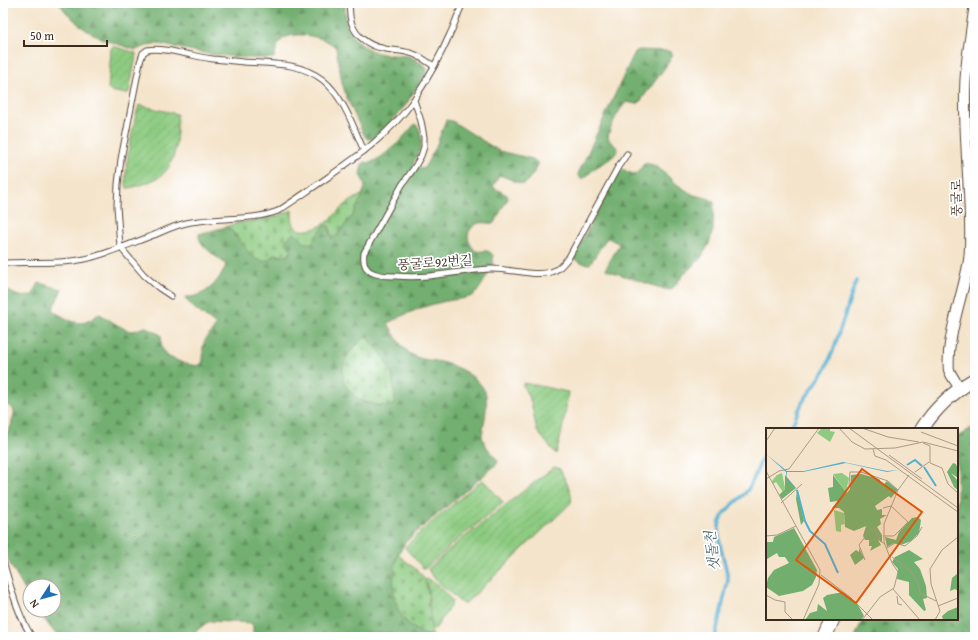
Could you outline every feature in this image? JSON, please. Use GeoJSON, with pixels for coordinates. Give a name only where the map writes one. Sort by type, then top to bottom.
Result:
{"type":"FeatureCollection","features":[{"type":"Feature","properties":{"kind":"street","name":"풍굴로"},"geometry":{"type":"LineString","coordinates":[[960,388],[952,376],[948,362],[954,320],[970,254],[970,200],[965,86],[975,3]]}},
{"type":"Feature","properties":{"kind":"street"},"geometry":{"type":"LineString","coordinates":[[923,428],[943,402],[960,388],[975,379]]}},
{"type":"Feature","properties":{"kind":"street"},"geometry":{"type":"LineString","coordinates":[[826,637],[834,620]]}},
{"type":"Feature","properties":{"kind":"lane"},"geometry":{"type":"LineString","coordinates":[[349,3],[352,24],[363,39],[372,45],[381,48],[400,50],[416,55],[434,66]]}},
{"type":"Feature","properties":{"kind":"lane"},"geometry":{"type":"LineString","coordinates":[[3,263],[73,261],[100,255],[182,224],[262,215],[272,213],[285,207],[364,151],[393,126],[414,100],[434,66],[448,40],[463,3]]}},
{"type":"Feature","properties":{"kind":"lane"},"geometry":{"type":"LineString","coordinates":[[171,296],[144,275],[120,247],[117,206],[121,159],[140,62],[147,50],[158,49],[209,58],[288,65],[300,68],[323,80],[332,89],[349,116],[364,151]]}},
{"type":"Feature","properties":{"kind":"lane","name":"풍굴로92번길"},"geometry":{"type":"LineString","coordinates":[[414,100],[421,121],[424,147],[414,168],[402,185],[364,253],[363,260],[365,266],[370,272],[379,275],[413,277],[480,269],[546,273],[556,270],[569,257],[618,167],[627,154]]}},
{"type":"Feature","properties":{"kind":"lane"},"geometry":{"type":"LineString","coordinates":[[3,561],[16,604],[32,637]]}},
{"type":"Feature","properties":{"kind":"green space"},"geometry":{"type":"Polygon","coordinates":[[[59,3],[345,3],[348,28],[360,43],[370,50],[385,55],[407,56],[412,58],[426,67],[427,71],[405,106],[388,125],[372,139],[367,139],[346,96],[336,48],[326,41],[311,36],[288,36],[279,43],[274,58],[230,57],[159,44],[152,44],[136,50],[105,40],[86,30],[65,11],[59,3]]]}},
{"type":"Feature","properties":{"kind":"green space"},"geometry":{"type":"Polygon","coordinates":[[[975,35],[975,151],[969,145],[970,72],[975,35]]]}},
{"type":"Feature","properties":{"kind":"green space"},"geometry":{"type":"Polygon","coordinates":[[[113,46],[136,53],[129,92],[127,94],[110,91],[108,89],[111,49],[113,46]]]}},
{"type":"Feature","properties":{"kind":"green space"},"geometry":{"type":"Polygon","coordinates":[[[636,51],[667,51],[673,54],[669,62],[639,103],[635,104],[627,102],[618,113],[608,136],[611,142],[618,149],[614,156],[584,178],[581,178],[578,174],[631,60],[636,51]]]}},
{"type":"Feature","properties":{"kind":"green space"},"geometry":{"type":"Polygon","coordinates":[[[139,105],[177,114],[176,146],[172,161],[161,175],[147,183],[127,188],[127,160],[134,122],[139,105]]]}},
{"type":"Feature","properties":{"kind":"green space"},"geometry":{"type":"Polygon","coordinates":[[[446,120],[452,121],[499,151],[533,159],[538,163],[533,174],[525,184],[499,176],[493,187],[507,195],[507,200],[494,223],[479,223],[470,229],[468,238],[474,249],[476,251],[487,251],[493,256],[493,264],[476,293],[462,299],[445,301],[421,308],[388,323],[402,346],[414,356],[454,366],[480,383],[486,395],[486,415],[482,435],[488,449],[498,461],[497,464],[413,535],[405,543],[398,555],[396,562],[395,597],[402,616],[409,625],[419,632],[432,637],[397,637],[397,635],[378,633],[370,637],[253,637],[253,626],[251,623],[211,621],[189,637],[58,637],[43,618],[62,618],[62,578],[22,578],[22,585],[3,548],[3,442],[11,426],[14,413],[10,406],[3,405],[3,285],[9,291],[21,296],[29,296],[33,294],[39,283],[62,289],[53,311],[65,318],[73,322],[82,323],[100,314],[116,324],[133,331],[146,327],[161,335],[162,348],[169,357],[186,364],[199,365],[203,360],[204,343],[216,325],[194,308],[185,297],[193,297],[205,292],[218,280],[226,265],[201,243],[199,234],[226,227],[235,234],[254,257],[259,260],[272,257],[275,254],[283,256],[289,247],[285,241],[294,232],[315,239],[322,227],[326,225],[330,227],[330,235],[334,238],[353,215],[365,188],[364,182],[360,175],[362,164],[365,162],[370,163],[381,157],[398,143],[415,124],[421,135],[421,143],[420,149],[413,164],[421,169],[424,168],[435,149],[446,120]],[[380,352],[347,357],[343,371],[360,401],[372,405],[389,406],[393,405],[395,400],[392,374],[380,352]]]}},
{"type":"Feature","properties":{"kind":"green space"},"geometry":{"type":"Polygon","coordinates":[[[644,164],[654,165],[678,185],[692,194],[707,198],[714,202],[713,230],[709,244],[701,258],[670,290],[607,270],[606,268],[619,245],[608,238],[590,264],[577,261],[573,258],[619,170],[622,169],[636,174],[644,164]]]}},
{"type":"Feature","properties":{"kind":"green space"},"geometry":{"type":"Polygon","coordinates":[[[363,194],[353,215],[334,238],[331,238],[330,227],[326,225],[311,243],[305,243],[294,232],[285,241],[291,249],[291,252],[287,256],[275,254],[265,261],[256,259],[233,232],[226,227],[271,218],[292,210],[293,222],[297,228],[301,230],[312,229],[328,222],[346,204],[363,194]]]}},
{"type":"Feature","properties":{"kind":"green space"},"geometry":{"type":"Polygon","coordinates":[[[365,337],[368,338],[380,352],[392,374],[395,403],[391,405],[386,406],[365,402],[352,393],[344,380],[343,373],[345,360],[365,337]]]}},
{"type":"Feature","properties":{"kind":"green space"},"geometry":{"type":"Polygon","coordinates":[[[523,383],[568,392],[561,436],[556,454],[537,431],[531,402],[523,383]]]}},
{"type":"Feature","properties":{"kind":"green space"},"geometry":{"type":"Polygon","coordinates":[[[975,426],[975,637],[855,637],[863,620],[958,620],[958,436],[975,426]]]}},
{"type":"Feature","properties":{"kind":"green space"},"geometry":{"type":"Polygon","coordinates":[[[554,467],[560,469],[571,494],[571,503],[466,603],[464,604],[460,602],[437,581],[428,569],[447,551],[554,467]]]}},
{"type":"Feature","properties":{"kind":"green space"},"geometry":{"type":"Polygon","coordinates":[[[482,480],[503,502],[502,504],[451,545],[426,568],[423,568],[405,547],[418,534],[482,480]]]}},
{"type":"Feature","properties":{"kind":"green space"},"geometry":{"type":"Polygon","coordinates":[[[398,555],[424,578],[429,598],[432,637],[419,632],[401,615],[394,593],[395,568],[398,555]]]}},
{"type":"Feature","properties":{"kind":"green space"},"geometry":{"type":"Polygon","coordinates":[[[427,579],[441,588],[452,601],[436,628],[433,630],[431,627],[428,589],[425,581],[427,579]]]}},
{"type":"Feature","properties":{"kind":"waterway","name":"샛돌천"},"geometry":{"type":"LineString","coordinates":[[790,428],[802,403],[825,370],[833,351],[856,281]]}},
{"type":"Feature","properties":{"kind":"waterway","name":"샛돌천"},"geometry":{"type":"LineString","coordinates":[[715,637],[728,581],[719,541],[720,521],[722,516],[746,492],[766,453]]}}]}
